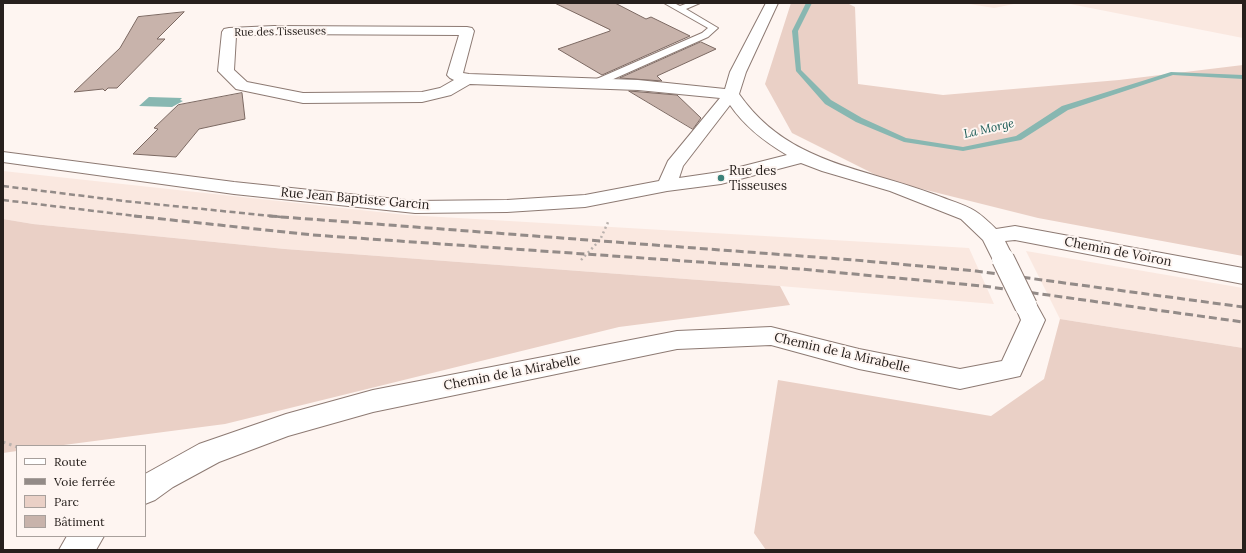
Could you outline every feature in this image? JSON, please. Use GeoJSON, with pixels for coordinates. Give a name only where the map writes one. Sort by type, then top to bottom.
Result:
{"type":"FeatureCollection","features":[{"type":"Feature","properties":{"kind":"street"},"geometry":{"type":"LineString","coordinates":[[667,185],[674,165],[731,94],[738,72],[772,3]]}},
{"type":"Feature","properties":{"kind":"street","name":"Rue des Tisseuses"},"geometry":{"type":"LineString","coordinates":[[274,30],[468,31],[455,74],[467,79],[445,92],[422,98],[303,98],[242,86],[226,71],[229,32],[274,30]]}},
{"type":"Feature","properties":{"kind":"street"},"geometry":{"type":"LineString","coordinates":[[467,79],[638,85],[731,94]]}},
{"type":"Feature","properties":{"kind":"street","name":"Chemin de la Mirabelle"},"geometry":{"type":"LineString","coordinates":[[146,490],[163,478],[209,453],[286,425],[373,401],[677,340],[771,336],[859,359],[960,379],[1011,369],[1033,320],[992,236],[968,215],[896,187],[828,167],[802,157],[771,138],[746,116],[731,94]]}},
{"type":"Feature","properties":{"kind":"street","name":"Rue Jean Baptiste Garcin"},"geometry":{"type":"LineString","coordinates":[[3,157],[234,188],[415,207],[507,206],[578,202],[667,185],[693,183],[714,179],[802,157]]}},
{"type":"Feature","properties":{"kind":"street","name":"Chemin de Voiron"},"geometry":{"type":"LineString","coordinates":[[992,236],[1015,233],[1243,276]]}},
{"type":"Feature","properties":{"kind":"street"},"geometry":{"type":"LineString","coordinates":[[75,550],[88,537]]}},
{"type":"Feature","properties":{"kind":"lane"},"geometry":{"type":"LineString","coordinates":[[596,83],[704,35],[714,28],[668,3]]}},
{"type":"Feature","properties":{"kind":"lane"},"geometry":{"type":"LineString","coordinates":[[679,9],[696,3]]}},
{"type":"Feature","properties":{"kind":"path"},"geometry":{"type":"LineString","coordinates":[[581,260],[600,240],[620,194]]}},
{"type":"Feature","properties":{"kind":"path"},"geometry":{"type":"LineString","coordinates":[[3,442],[16,447]]}},
{"type":"Feature","properties":{"kind":"shaded area"},"geometry":{"type":"Polygon","coordinates":[[[963,3],[1019,3],[994,8],[963,3]]]}},
{"type":"Feature","properties":{"kind":"shaded area"},"geometry":{"type":"Polygon","coordinates":[[[1065,3],[1243,3],[1243,38],[1065,3]]]}},
{"type":"Feature","properties":{"kind":"shaded area"},"geometry":{"type":"Polygon","coordinates":[[[3,171],[407,215],[969,248],[994,304],[780,286],[285,249],[33,224],[3,219],[3,171]]]}},
{"type":"Feature","properties":{"kind":"shaded area"},"geometry":{"type":"Polygon","coordinates":[[[1026,251],[1243,288],[1243,348],[1060,319],[1026,251]]]}},
{"type":"Feature","properties":{"kind":"green space"},"geometry":{"type":"Polygon","coordinates":[[[791,3],[847,3],[855,7],[858,84],[943,95],[1119,80],[1243,65],[1243,256],[1038,218],[886,180],[792,133],[765,84],[791,3]]]}},
{"type":"Feature","properties":{"kind":"green space"},"geometry":{"type":"Polygon","coordinates":[[[3,219],[33,224],[285,249],[780,286],[790,305],[619,327],[225,424],[64,445],[16,445],[16,451],[3,453],[3,219]]]}},
{"type":"Feature","properties":{"kind":"green space"},"geometry":{"type":"Polygon","coordinates":[[[1060,319],[1243,348],[1243,550],[766,550],[754,533],[778,380],[991,416],[1044,379],[1060,319]]]}},
{"type":"Feature","properties":{"kind":"water"},"geometry":{"type":"Polygon","coordinates":[[[149,97],[182,98],[180,100],[183,101],[172,107],[139,106],[149,97]]]}},
{"type":"Feature","properties":{"kind":"building"},"geometry":{"type":"Polygon","coordinates":[[[555,3],[615,3],[646,19],[651,17],[690,36],[602,75],[558,49],[610,30],[555,3]]]}},
{"type":"Feature","properties":{"kind":"building"},"geometry":{"type":"Polygon","coordinates":[[[184,12],[157,39],[165,39],[117,88],[108,88],[105,91],[103,89],[74,92],[120,48],[138,17],[184,12]]]}},
{"type":"Feature","properties":{"kind":"building"},"geometry":{"type":"Polygon","coordinates":[[[701,42],[716,49],[657,76],[662,81],[620,78],[701,42]]]}},
{"type":"Feature","properties":{"kind":"building"},"geometry":{"type":"Polygon","coordinates":[[[629,91],[677,95],[701,118],[693,129],[629,91]]]}},
{"type":"Feature","properties":{"kind":"building"},"geometry":{"type":"Polygon","coordinates":[[[242,93],[245,119],[199,129],[176,157],[133,154],[158,129],[154,128],[178,105],[242,93]]]}},
{"type":"Feature","properties":{"kind":"waterway","name":"La Morge"},"geometry":{"type":"LineString","coordinates":[[809,3],[795,31],[798,70],[828,102],[859,120],[904,140],[963,149],[1018,138],[1065,108],[1173,73],[1243,77]]}},
{"type":"Feature","properties":{"kind":"railway"},"geometry":{"type":"LineString","coordinates":[[3,186],[124,201],[277,217]]}},
{"type":"Feature","properties":{"kind":"railway"},"geometry":{"type":"LineString","coordinates":[[3,200],[144,217]]}},
{"type":"Feature","properties":{"kind":"railway"},"geometry":{"type":"LineString","coordinates":[[134,216],[313,235],[800,269],[983,286],[1243,322]]}},
{"type":"Feature","properties":{"kind":"railway"},"geometry":{"type":"LineString","coordinates":[[269,216],[277,217]]}},
{"type":"Feature","properties":{"kind":"railway"},"geometry":{"type":"LineString","coordinates":[[277,217],[854,260],[976,271],[1243,307]]}},
{"type":"Feature","properties":{"kind":"place","name":"Rue des Tisseuses"},"geometry":{"type":"Point","coordinates":[721,178]}}]}
